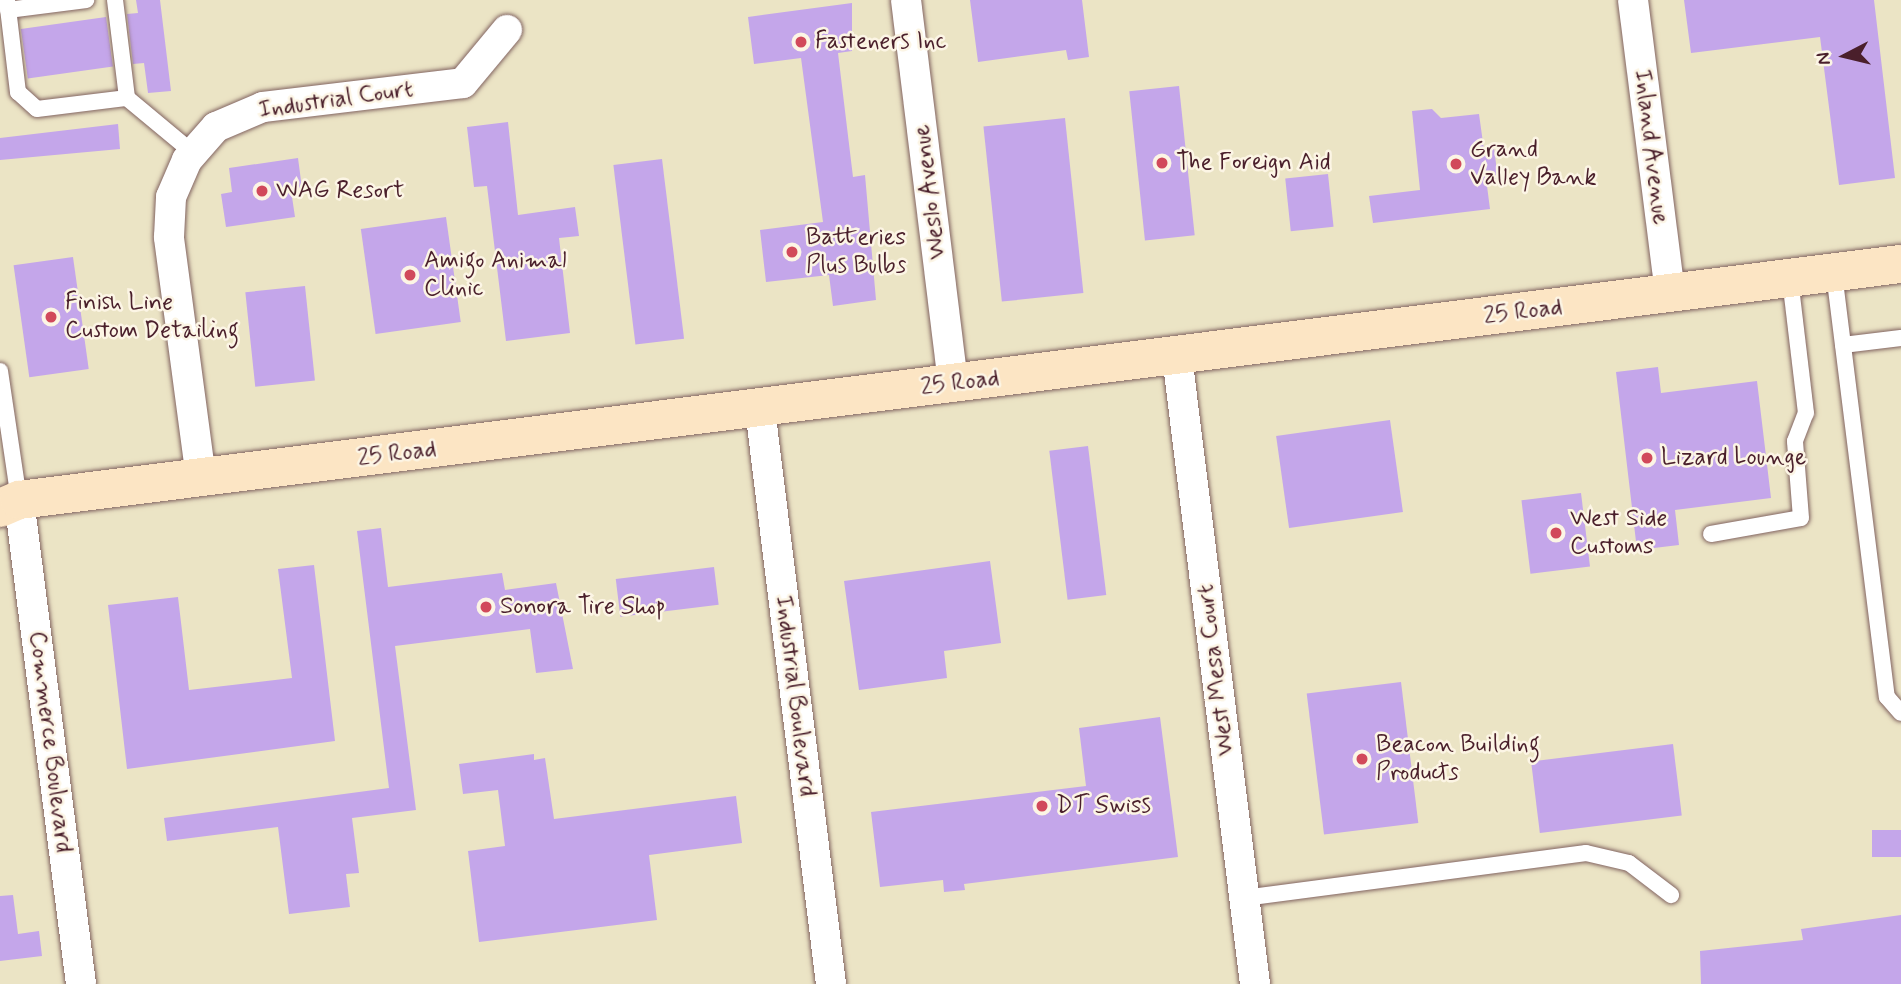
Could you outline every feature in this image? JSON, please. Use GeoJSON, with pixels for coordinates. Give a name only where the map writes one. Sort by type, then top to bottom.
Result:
{"type":"FeatureCollection","features":[{"type":"Feature","properties":{"kind":"main road","name":"25 Road"},"geometry":{"type":"LineString","coordinates":[[6,501],[760,409],[1901,264]]}},
{"type":"Feature","properties":{"kind":"street","name":"Weslo Avenue"},"geometry":{"type":"LineString","coordinates":[[906,0],[953,383]]}},
{"type":"Feature","properties":{"kind":"street","name":"Inland Avenue"},"geometry":{"type":"LineString","coordinates":[[1633,0],[1670,293]]}},
{"type":"Feature","properties":{"kind":"street","name":"Industrial Court"},"geometry":{"type":"LineString","coordinates":[[201,478],[169,217],[192,152],[216,127],[263,107],[463,83],[507,30]]}},
{"type":"Feature","properties":{"kind":"street","name":"West Mesa Court"},"geometry":{"type":"LineString","coordinates":[[1177,356],[1255,984]]}},
{"type":"Feature","properties":{"kind":"street","name":"Industrial Boulevard"},"geometry":{"type":"LineString","coordinates":[[760,409],[831,984]]}},
{"type":"Feature","properties":{"kind":"street","name":"Commerce Boulevard"},"geometry":{"type":"LineString","coordinates":[[6,501],[81,984]]}},
{"type":"Feature","properties":{"kind":"lane"},"geometry":{"type":"LineString","coordinates":[[86,0],[7,5],[18,92],[37,109],[127,98]]}},
{"type":"Feature","properties":{"kind":"lane"},"geometry":{"type":"LineString","coordinates":[[115,0],[127,98],[192,152]]}},
{"type":"Feature","properties":{"kind":"lane"},"geometry":{"type":"LineString","coordinates":[[1834,273],[1887,697],[1901,713]]}},
{"type":"Feature","properties":{"kind":"lane"},"geometry":{"type":"LineString","coordinates":[[1712,534],[1801,518],[1795,441],[1806,413],[1790,278]]}},
{"type":"Feature","properties":{"kind":"lane"},"geometry":{"type":"LineString","coordinates":[[1843,345],[1901,338]]}},
{"type":"Feature","properties":{"kind":"lane"},"geometry":{"type":"LineString","coordinates":[[0,372],[6,501]]}},
{"type":"Feature","properties":{"kind":"lane"},"geometry":{"type":"LineString","coordinates":[[1244,898],[1586,853],[1629,863],[1671,895]]}},
{"type":"Feature","properties":{"kind":"building"},"geometry":{"type":"Polygon","coordinates":[[[136,0],[160,0],[171,91],[148,93],[144,63],[133,64],[127,14],[138,13],[136,0]]]}},
{"type":"Feature","properties":{"kind":"building"},"geometry":{"type":"Polygon","coordinates":[[[970,0],[1082,0],[1089,57],[1068,60],[1066,50],[978,62],[970,0]]]}},
{"type":"Feature","properties":{"kind":"building"},"geometry":{"type":"Polygon","coordinates":[[[1684,0],[1874,0],[1895,178],[1839,185],[1820,37],[1691,53],[1684,0]]]}},
{"type":"Feature","properties":{"kind":"building"},"geometry":{"type":"Polygon","coordinates":[[[852,3],[852,51],[838,53],[853,177],[865,175],[876,300],[833,306],[829,275],[766,282],[760,230],[823,222],[801,58],[754,64],[748,17],[852,3]]]}},
{"type":"Feature","properties":{"kind":"building"},"geometry":{"type":"Polygon","coordinates":[[[106,17],[113,67],[28,78],[21,29],[106,17]]]}},
{"type":"Feature","properties":{"kind":"building","name":"The Foreign Aid"},"geometry":{"type":"Polygon","coordinates":[[[1179,86],[1195,235],[1145,240],[1129,91],[1179,86]]]}},
{"type":"Feature","properties":{"kind":"building","name":"Grand Valley Bank"},"geometry":{"type":"Polygon","coordinates":[[[1432,109],[1441,118],[1479,114],[1484,150],[1494,148],[1498,179],[1487,186],[1490,209],[1373,223],[1369,196],[1420,190],[1412,111],[1432,109]]]}},
{"type":"Feature","properties":{"kind":"building"},"geometry":{"type":"Polygon","coordinates":[[[1065,118],[1083,293],[1002,302],[983,127],[1065,118]]]}},
{"type":"Feature","properties":{"kind":"building"},"geometry":{"type":"Polygon","coordinates":[[[508,122],[518,215],[575,207],[579,236],[559,238],[570,333],[506,341],[487,186],[474,187],[467,127],[508,122]]]}},
{"type":"Feature","properties":{"kind":"building"},"geometry":{"type":"Polygon","coordinates":[[[118,124],[120,149],[0,160],[0,138],[118,124]]]}},
{"type":"Feature","properties":{"kind":"building","name":"WAG Resort"},"geometry":{"type":"Polygon","coordinates":[[[298,158],[302,188],[291,190],[295,217],[226,227],[221,194],[232,192],[229,168],[298,158]]]}},
{"type":"Feature","properties":{"kind":"building"},"geometry":{"type":"Polygon","coordinates":[[[662,159],[684,339],[635,345],[613,165],[662,159]]]}},
{"type":"Feature","properties":{"kind":"building"},"geometry":{"type":"Polygon","coordinates":[[[1328,174],[1334,227],[1291,231],[1285,178],[1328,174]]]}},
{"type":"Feature","properties":{"kind":"building","name":"Amigo Animal Clinic"},"geometry":{"type":"Polygon","coordinates":[[[446,217],[461,322],[376,334],[361,229],[446,217]]]}},
{"type":"Feature","properties":{"kind":"building","name":"Finish Line Custom Detailing"},"geometry":{"type":"Polygon","coordinates":[[[73,257],[89,369],[29,377],[14,265],[73,257]]]}},
{"type":"Feature","properties":{"kind":"building"},"geometry":{"type":"Polygon","coordinates":[[[305,286],[315,380],[255,387],[245,292],[305,286]]]}},
{"type":"Feature","properties":{"kind":"building"},"geometry":{"type":"Polygon","coordinates":[[[1658,367],[1661,393],[1757,381],[1771,498],[1675,510],[1679,545],[1637,550],[1616,372],[1658,367]]]}},
{"type":"Feature","properties":{"kind":"building"},"geometry":{"type":"Polygon","coordinates":[[[1390,420],[1403,512],[1289,528],[1276,436],[1390,420]]]}},
{"type":"Feature","properties":{"kind":"building"},"geometry":{"type":"Polygon","coordinates":[[[1088,446],[1106,595],[1068,600],[1049,451],[1088,446]]]}},
{"type":"Feature","properties":{"kind":"building","name":"West Side Customs"},"geometry":{"type":"Polygon","coordinates":[[[1581,493],[1590,566],[1530,574],[1521,500],[1581,493]]]}},
{"type":"Feature","properties":{"kind":"building"},"geometry":{"type":"Polygon","coordinates":[[[381,528],[388,587],[502,573],[505,590],[556,583],[573,669],[536,673],[530,629],[395,646],[416,810],[352,818],[359,873],[346,874],[350,907],[289,914],[278,827],[167,841],[164,818],[389,788],[357,531],[381,528]]]}},
{"type":"Feature","properties":{"kind":"building"},"geometry":{"type":"Polygon","coordinates":[[[990,561],[1001,643],[944,651],[947,678],[859,690],[844,581],[990,561]]]}},
{"type":"Feature","properties":{"kind":"building"},"geometry":{"type":"Polygon","coordinates":[[[314,565],[335,741],[127,769],[108,605],[178,597],[189,690],[292,678],[278,569],[314,565]]]}},
{"type":"Feature","properties":{"kind":"building"},"geometry":{"type":"Polygon","coordinates":[[[714,567],[719,605],[620,617],[616,579],[714,567]]]}},
{"type":"Feature","properties":{"kind":"building","name":"Beacon Building Products"},"geometry":{"type":"Polygon","coordinates":[[[1401,682],[1418,823],[1324,835],[1307,694],[1401,682]]]}},
{"type":"Feature","properties":{"kind":"building","name":"DT Swiss"},"geometry":{"type":"Polygon","coordinates":[[[1160,717],[1178,857],[964,884],[965,890],[944,892],[943,880],[880,887],[871,812],[1086,786],[1079,728],[1160,717]]]}},
{"type":"Feature","properties":{"kind":"building"},"geometry":{"type":"Polygon","coordinates":[[[1673,744],[1682,815],[1540,833],[1531,761],[1673,744]]]}},
{"type":"Feature","properties":{"kind":"building"},"geometry":{"type":"Polygon","coordinates":[[[534,754],[534,760],[545,758],[554,819],[736,796],[742,843],[649,855],[657,920],[479,942],[468,851],[505,846],[498,790],[463,794],[459,764],[534,754]]]}},
{"type":"Feature","properties":{"kind":"building"},"geometry":{"type":"Polygon","coordinates":[[[1872,830],[1901,830],[1901,857],[1872,857],[1872,830]]]}},
{"type":"Feature","properties":{"kind":"building"},"geometry":{"type":"Polygon","coordinates":[[[13,895],[18,934],[39,931],[42,956],[0,961],[0,896],[13,895]]]}},
{"type":"Feature","properties":{"kind":"building"},"geometry":{"type":"Polygon","coordinates":[[[1901,915],[1901,984],[1701,984],[1700,951],[1803,940],[1801,929],[1901,915]]]}},
{"type":"Feature","properties":{"kind":"place","name":"Fasteners Inc"},"geometry":{"type":"Point","coordinates":[801,42]}},
{"type":"Feature","properties":{"kind":"place","name":"The Foreign Aid"},"geometry":{"type":"Point","coordinates":[1162,163]}},
{"type":"Feature","properties":{"kind":"place","name":"Grand Valley Bank"},"geometry":{"type":"Point","coordinates":[1456,164]}},
{"type":"Feature","properties":{"kind":"place","name":"WAG Resort"},"geometry":{"type":"Point","coordinates":[262,191]}},
{"type":"Feature","properties":{"kind":"place","name":"Batteries Plus Bulbs"},"geometry":{"type":"Point","coordinates":[792,252]}},
{"type":"Feature","properties":{"kind":"place","name":"Amigo Animal Clinic"},"geometry":{"type":"Point","coordinates":[410,275]}},
{"type":"Feature","properties":{"kind":"place","name":"Finish Line Custom Detailing"},"geometry":{"type":"Point","coordinates":[51,317]}},
{"type":"Feature","properties":{"kind":"place","name":"Lizard Lounge"},"geometry":{"type":"Point","coordinates":[1647,458]}},
{"type":"Feature","properties":{"kind":"place","name":"West Side Customs"},"geometry":{"type":"Point","coordinates":[1556,533]}},
{"type":"Feature","properties":{"kind":"place","name":"Sonora Tire Shop"},"geometry":{"type":"Point","coordinates":[486,607]}},
{"type":"Feature","properties":{"kind":"place","name":"Beacon Building Products"},"geometry":{"type":"Point","coordinates":[1362,759]}},
{"type":"Feature","properties":{"kind":"place","name":"DT Swiss"},"geometry":{"type":"Point","coordinates":[1042,806]}}]}
